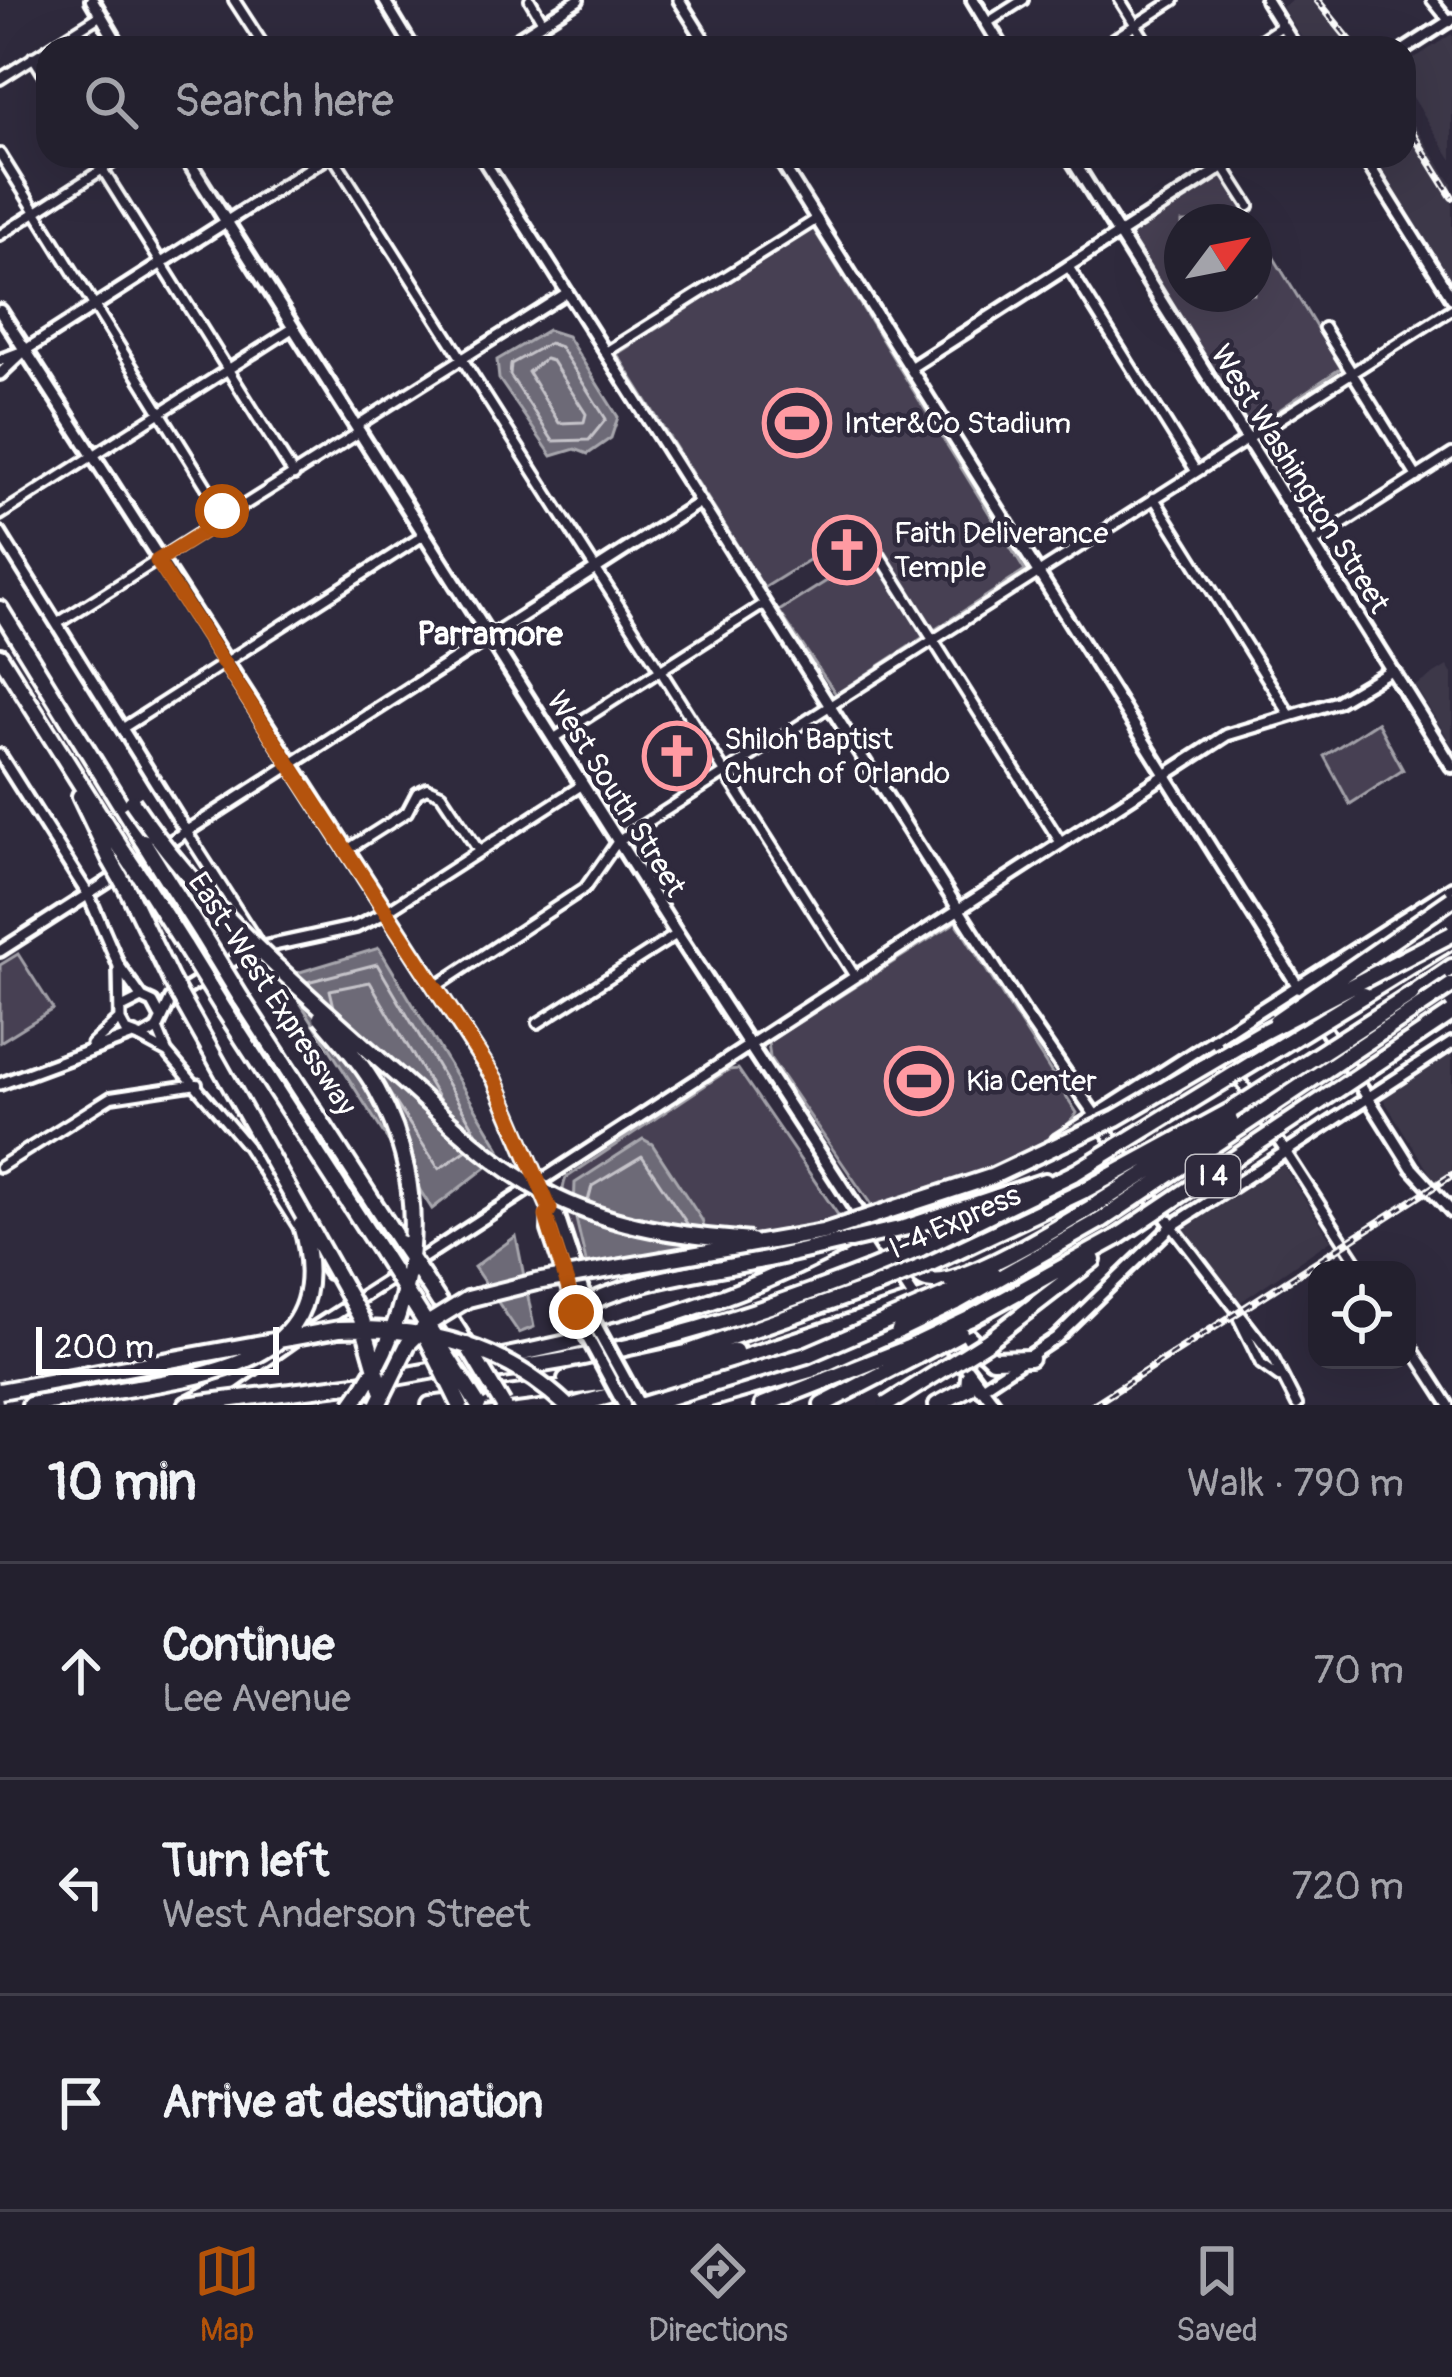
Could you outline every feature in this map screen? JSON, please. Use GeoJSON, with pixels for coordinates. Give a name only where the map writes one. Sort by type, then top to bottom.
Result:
{"type":"FeatureCollection","features":[{"type":"Feature","properties":{"kind":"highway","name":"East-West Expressway"},"geometry":{"type":"LineString","coordinates":[[0,609],[241,998],[506,1405]]}},
{"type":"Feature","properties":{"kind":"highway","name":"East-West Expressway"},"geometry":{"type":"LineString","coordinates":[[0,656],[118,857],[142,881],[478,1405]]}},
{"type":"Feature","properties":{"kind":"highway"},"geometry":{"type":"LineString","coordinates":[[64,712],[194,883],[292,982],[484,1153],[555,1198],[644,1229],[771,1251]]}},
{"type":"Feature","properties":{"kind":"highway"},"geometry":{"type":"LineString","coordinates":[[118,857],[128,891],[171,980],[362,1319],[374,1349],[381,1405]]}},
{"type":"Feature","properties":{"kind":"highway"},"geometry":{"type":"LineString","coordinates":[[1263,1032],[1290,1008],[1452,899]]}},
{"type":"Feature","properties":{"kind":"highway"},"geometry":{"type":"LineString","coordinates":[[584,1315],[655,1282],[771,1251],[991,1177],[1116,1118],[1263,1032],[1452,937]]}},
{"type":"Feature","properties":{"kind":"highway","name":"I 4"},"geometry":{"type":"LineString","coordinates":[[183,1405],[578,1359],[742,1316],[868,1270],[1073,1174],[1452,937]]}},
{"type":"Feature","properties":{"kind":"highway","name":"I-4 Express"},"geometry":{"type":"LineString","coordinates":[[430,1405],[686,1353],[928,1265],[1085,1190],[1317,1058],[1452,968]]}},
{"type":"Feature","properties":{"kind":"highway"},"geometry":{"type":"LineString","coordinates":[[292,982],[374,1085],[397,1135],[408,1178],[406,1295],[388,1347],[352,1405]]}},
{"type":"Feature","properties":{"kind":"highway"},"geometry":{"type":"LineString","coordinates":[[351,1384],[544,1348],[732,1295],[809,1263],[868,1228],[920,1276],[940,1282],[1099,1212],[1452,985]]}},
{"type":"Feature","properties":{"kind":"highway","name":"I 4"},"geometry":{"type":"LineString","coordinates":[[763,1405],[912,1352],[971,1322],[1116,1238],[1452,1013]]}},
{"type":"Feature","properties":{"kind":"highway"},"geometry":{"type":"LineString","coordinates":[[689,1405],[810,1370],[899,1330],[1056,1248],[1099,1212],[1317,1058]]}},
{"type":"Feature","properties":{"kind":"highway"},"geometry":{"type":"LineString","coordinates":[[381,1405],[408,1345],[429,1323],[468,1299],[536,1282],[771,1251],[908,1227],[1073,1174]]}},
{"type":"Feature","properties":{"kind":"highway"},"geometry":{"type":"LineString","coordinates":[[30,1405],[222,1372],[272,1347],[302,1309],[309,1280],[304,1233],[291,1198]]}},
{"type":"Feature","properties":{"kind":"highway"},"geometry":{"type":"LineString","coordinates":[[886,1405],[1062,1289],[1116,1238]]}},
{"type":"Feature","properties":{"kind":"highway"},"geometry":{"type":"LineString","coordinates":[[407,1295],[460,1405]]}},
{"type":"Feature","properties":{"kind":"highway"},"geometry":{"type":"LineString","coordinates":[[576,1405],[705,1370],[913,1296]]}},
{"type":"Feature","properties":{"kind":"highway"},"geometry":{"type":"LineString","coordinates":[[430,1405],[632,1378],[700,1362],[913,1296],[935,1300],[992,1359],[1030,1358]]}},
{"type":"Feature","properties":{"kind":"highway"},"geometry":{"type":"LineString","coordinates":[[641,1405],[808,1355],[952,1299]]}},
{"type":"Feature","properties":{"kind":"highway"},"geometry":{"type":"LineString","coordinates":[[0,1390],[339,1329],[380,1328],[434,1334],[497,1355],[566,1405]]}},
{"type":"Feature","properties":{"kind":"highway"},"geometry":{"type":"LineString","coordinates":[[822,1405],[912,1352]]}},
{"type":"Feature","properties":{"kind":"highway"},"geometry":{"type":"LineString","coordinates":[[937,1405],[974,1383]]}},
{"type":"Feature","properties":{"kind":"highway"},"geometry":{"type":"LineString","coordinates":[[952,1405],[974,1383]]}},
{"type":"Feature","properties":{"kind":"main road"},"geometry":{"type":"LineString","coordinates":[[92,0],[113,36]]}},
{"type":"Feature","properties":{"kind":"main road"},"geometry":{"type":"LineString","coordinates":[[973,0],[995,36]]}},
{"type":"Feature","properties":{"kind":"main road","name":"West South Street"},"geometry":{"type":"LineString","coordinates":[[191,168],[676,934],[985,1405]]}},
{"type":"Feature","properties":{"kind":"main road","name":"West Washington Street"},"geometry":{"type":"LineString","coordinates":[[1081,168],[1452,766]]}},
{"type":"Feature","properties":{"kind":"main road"},"geometry":{"type":"LineString","coordinates":[[0,311],[495,1079],[550,1209],[557,1213],[584,1315],[624,1405]]}},
{"type":"Feature","properties":{"kind":"main road"},"geometry":{"type":"LineString","coordinates":[[584,1315],[641,1405]]}},
{"type":"Feature","properties":{"kind":"main road","name":"West South Street"},"geometry":{"type":"LineString","coordinates":[[974,1383],[995,1405]]}},
{"type":"Feature","properties":{"kind":"street"},"geometry":{"type":"LineString","coordinates":[[234,0],[257,36]]}},
{"type":"Feature","properties":{"kind":"street"},"geometry":{"type":"LineString","coordinates":[[384,0],[406,36]]}},
{"type":"Feature","properties":{"kind":"street"},"geometry":{"type":"LineString","coordinates":[[530,0],[543,22]]}},
{"type":"Feature","properties":{"kind":"street"},"geometry":{"type":"LineString","coordinates":[[521,36],[578,0]]}},
{"type":"Feature","properties":{"kind":"street"},"geometry":{"type":"LineString","coordinates":[[679,0],[702,36]]}},
{"type":"Feature","properties":{"kind":"street"},"geometry":{"type":"LineString","coordinates":[[987,23],[1024,0]]}},
{"type":"Feature","properties":{"kind":"street"},"geometry":{"type":"LineString","coordinates":[[1120,0],[1143,36]]}},
{"type":"Feature","properties":{"kind":"street"},"geometry":{"type":"LineString","coordinates":[[1119,36],[1174,0]]}},
{"type":"Feature","properties":{"kind":"street"},"geometry":{"type":"LineString","coordinates":[[1266,0],[1288,36]]}},
{"type":"Feature","properties":{"kind":"street"},"geometry":{"type":"LineString","coordinates":[[1416,43],[1451,21],[1432,0]]}},
{"type":"Feature","properties":{"kind":"street"},"geometry":{"type":"LineString","coordinates":[[67,36],[101,15]]}},
{"type":"Feature","properties":{"kind":"street"},"geometry":{"type":"LineString","coordinates":[[1267,36],[1282,26]]}},
{"type":"Feature","properties":{"kind":"street"},"geometry":{"type":"LineString","coordinates":[[0,79],[36,55]]}},
{"type":"Feature","properties":{"kind":"street"},"geometry":{"type":"LineString","coordinates":[[33,57],[36,62]]}},
{"type":"Feature","properties":{"kind":"street"},"geometry":{"type":"LineString","coordinates":[[0,154],[226,518]]}},
{"type":"Feature","properties":{"kind":"street"},"geometry":{"type":"LineString","coordinates":[[0,235],[105,168]]}},
{"type":"Feature","properties":{"kind":"street"},"geometry":{"type":"LineString","coordinates":[[0,360],[23,351],[312,168]]}},
{"type":"Feature","properties":{"kind":"street"},"geometry":{"type":"LineString","coordinates":[[339,168],[854,975]]}},
{"type":"Feature","properties":{"kind":"street"},"geometry":{"type":"LineString","coordinates":[[489,168],[1093,1116],[1238,1318],[1272,1357],[1298,1405]]}},
{"type":"Feature","properties":{"kind":"street"},"geometry":{"type":"LineString","coordinates":[[785,168],[1415,1172],[1452,1212]]}},
{"type":"Feature","properties":{"kind":"street"},"geometry":{"type":"LineString","coordinates":[[910,368],[1118,234],[1210,168]]}},
{"type":"Feature","properties":{"kind":"street"},"geometry":{"type":"LineString","coordinates":[[1225,168],[1248,204]]}},
{"type":"Feature","properties":{"kind":"street"},"geometry":{"type":"LineString","coordinates":[[1371,168],[1452,298]]}},
{"type":"Feature","properties":{"kind":"street"},"geometry":{"type":"LineString","coordinates":[[102,170],[294,475]]}},
{"type":"Feature","properties":{"kind":"street"},"geometry":{"type":"LineString","coordinates":[[606,352],[817,219]]}},
{"type":"Feature","properties":{"kind":"street"},"geometry":{"type":"LineString","coordinates":[[1068,266],[1196,471]]}},
{"type":"Feature","properties":{"kind":"street"},"geometry":{"type":"LineString","coordinates":[[58,623],[294,475],[568,292]]}},
{"type":"Feature","properties":{"kind":"street"},"geometry":{"type":"LineString","coordinates":[[435,988],[585,888],[618,841],[1452,309]]}},
{"type":"Feature","properties":{"kind":"street"},"geometry":{"type":"LineString","coordinates":[[0,515],[293,328]]}},
{"type":"Feature","properties":{"kind":"street"},"geometry":{"type":"LineString","coordinates":[[1324,328],[1417,477]]}},
{"type":"Feature","properties":{"kind":"street"},"geometry":{"type":"LineString","coordinates":[[0,374],[23,351]]}},
{"type":"Feature","properties":{"kind":"street"},"geometry":{"type":"LineString","coordinates":[[1313,544],[1452,454]]}},
{"type":"Feature","properties":{"kind":"street"},"geometry":{"type":"LineString","coordinates":[[1154,498],[1290,715]]}},
{"type":"Feature","properties":{"kind":"street"},"geometry":{"type":"LineString","coordinates":[[0,950],[700,502]]}},
{"type":"Feature","properties":{"kind":"street"},"geometry":{"type":"LineString","coordinates":[[860,524],[1061,842]]}},
{"type":"Feature","properties":{"kind":"street"},"geometry":{"type":"LineString","coordinates":[[0,533],[261,946]]}},
{"type":"Feature","properties":{"kind":"street"},"geometry":{"type":"LineString","coordinates":[[123,728],[425,534]]}},
{"type":"Feature","properties":{"kind":"street"},"geometry":{"type":"LineString","coordinates":[[553,739],[764,604]]}},
{"type":"Feature","properties":{"kind":"street"},"geometry":{"type":"LineString","coordinates":[[202,1405],[255,1366],[1227,735],[1337,702],[1391,670]]}},
{"type":"Feature","properties":{"kind":"street"},"geometry":{"type":"LineString","coordinates":[[0,755],[88,894],[119,966],[159,1023],[167,1052]]}},
{"type":"Feature","properties":{"kind":"street"},"geometry":{"type":"LineString","coordinates":[[88,1049],[122,1012],[146,999],[171,999],[261,946],[356,927],[387,911],[582,785]]}},
{"type":"Feature","properties":{"kind":"street"},"geometry":{"type":"LineString","coordinates":[[347,850],[406,812],[422,790],[433,789],[478,851]]}},
{"type":"Feature","properties":{"kind":"street"},"geometry":{"type":"LineString","coordinates":[[868,1228],[1009,1168],[1452,887]]}},
{"type":"Feature","properties":{"kind":"street"},"geometry":{"type":"LineString","coordinates":[[538,1023],[676,934]]}},
{"type":"Feature","properties":{"kind":"street"},"geometry":{"type":"LineString","coordinates":[[119,966],[122,1012],[135,1037],[167,1052],[247,1146],[349,1306]]}},
{"type":"Feature","properties":{"kind":"street"},"geometry":{"type":"LineString","coordinates":[[0,1084],[88,1049],[135,1037],[159,1023],[171,999]]}},
{"type":"Feature","properties":{"kind":"street"},"geometry":{"type":"LineString","coordinates":[[1213,1038],[1356,1261]]}},
{"type":"Feature","properties":{"kind":"street"},"geometry":{"type":"LineString","coordinates":[[974,1383],[1030,1358],[1172,1226],[1452,1043]]}},
{"type":"Feature","properties":{"kind":"street"},"geometry":{"type":"LineString","coordinates":[[0,1168],[111,1097],[196,1084]]}},
{"type":"Feature","properties":{"kind":"street"},"geometry":{"type":"LineString","coordinates":[[1238,1318],[1265,1369],[1280,1377]]}},
{"type":"Feature","properties":{"kind":"street"},"geometry":{"type":"LineString","coordinates":[[1416,1354],[1449,1405]]}},
{"type":"Feature","properties":{"kind":"street"},"geometry":{"type":"LineString","coordinates":[[1258,1359],[1272,1357]]}},
{"type":"Feature","properties":{"kind":"street"},"geometry":{"type":"LineString","coordinates":[[1265,1369],[1272,1357]]}},
{"type":"Feature","properties":{"kind":"street"},"geometry":{"type":"LineString","coordinates":[[183,1405],[255,1366]]}},
{"type":"Feature","properties":{"kind":"shaded area"},"geometry":{"type":"Polygon","coordinates":[[[1293,0],[1312,0],[1343,36],[1300,36],[1282,7],[1293,0]]]}},
{"type":"Feature","properties":{"kind":"shaded area"},"geometry":{"type":"Polygon","coordinates":[[[1452,34],[1452,160],[1416,102],[1416,57],[1452,34]]]}},
{"type":"Feature","properties":{"kind":"shaded area"},"geometry":{"type":"Polygon","coordinates":[[[1416,128],[1452,184],[1452,299],[1372,168],[1416,168],[1416,128]]]}},
{"type":"Feature","properties":{"kind":"shaded area"},"geometry":{"type":"Polygon","coordinates":[[[1216,176],[1224,178],[1241,204],[1172,204],[1216,176]]]}},
{"type":"Feature","properties":{"kind":"shaded area"},"geometry":{"type":"Polygon","coordinates":[[[1164,209],[1164,293],[1130,238],[1132,230],[1164,209]]]}},
{"type":"Feature","properties":{"kind":"shaded area"},"geometry":{"type":"Polygon","coordinates":[[[813,228],[1025,571],[836,694],[779,611],[868,555],[854,532],[764,588],[617,354],[813,228]]]}},
{"type":"Feature","properties":{"kind":"shaded area"},"geometry":{"type":"Polygon","coordinates":[[[1272,255],[1341,368],[1254,427],[1242,420],[1176,312],[1272,312],[1272,255]]]}},
{"type":"Feature","properties":{"kind":"shaded area"},"geometry":{"type":"Polygon","coordinates":[[[1447,666],[1452,674],[1452,745],[1415,686],[1447,666]]]}},
{"type":"Feature","properties":{"kind":"shaded area"},"geometry":{"type":"Polygon","coordinates":[[[1377,722],[1403,770],[1350,804],[1324,756],[1377,722]]]}},
{"type":"Feature","properties":{"kind":"shaded area"},"geometry":{"type":"Polygon","coordinates":[[[956,922],[1077,1113],[1065,1127],[1020,1155],[890,1208],[874,1209],[770,1058],[768,1042],[956,922]]]}},
{"type":"Feature","properties":{"kind":"shaded area"},"geometry":{"type":"Polygon","coordinates":[[[18,954],[53,1009],[0,1042],[0,965],[18,954]]]}},
{"type":"Feature","properties":{"kind":"shaded area"},"geometry":{"type":"Polygon","coordinates":[[[1452,1050],[1452,1171],[1435,1182],[1384,1100],[1388,1091],[1452,1050]]]}},
{"type":"Feature","properties":{"kind":"shaded area"},"geometry":{"type":"Polygon","coordinates":[[[738,1069],[851,1234],[590,1280],[568,1230],[563,1202],[566,1178],[728,1070],[738,1069]]]}},
{"type":"Feature","properties":{"kind":"shaded area"},"geometry":{"type":"Polygon","coordinates":[[[1283,1165],[1331,1240],[1236,1305],[1184,1228],[1283,1165]]]}},
{"type":"Feature","properties":{"kind":"water"},"geometry":{"type":"Polygon","coordinates":[[[548,330],[567,336],[618,417],[611,438],[588,454],[575,449],[552,456],[499,379],[497,360],[548,330]]]}},
{"type":"Feature","properties":{"kind":"water"},"geometry":{"type":"Polygon","coordinates":[[[379,948],[500,1149],[501,1156],[432,1209],[287,982],[290,975],[379,948]]]}},
{"type":"Feature","properties":{"kind":"water"},"geometry":{"type":"Polygon","coordinates":[[[643,1139],[652,1144],[702,1220],[706,1236],[669,1254],[661,1250],[641,1261],[587,1266],[574,1210],[575,1183],[643,1139]]]}},
{"type":"Feature","properties":{"kind":"water"},"geometry":{"type":"Polygon","coordinates":[[[516,1236],[534,1327],[519,1333],[474,1267],[516,1236]]]}},
{"type":"Feature","properties":{"kind":"railway"},"geometry":{"type":"LineString","coordinates":[[1317,0],[1346,36]]}},
{"type":"Feature","properties":{"kind":"railway"},"geometry":{"type":"LineString","coordinates":[[1416,139],[1452,197]]}},
{"type":"Feature","properties":{"kind":"railway"},"geometry":{"type":"LineString","coordinates":[[1093,1405],[1452,1175]]}},
{"type":"Feature","properties":{"kind":"place","name":"Inter&Co Stadium"},"geometry":{"type":"Point","coordinates":[797,423]}},
{"type":"Feature","properties":{"kind":"place","name":"Faith Deliverance Temple"},"geometry":{"type":"Point","coordinates":[847,550]}},
{"type":"Feature","properties":{"kind":"place","name":"Shiloh Baptist Church of Orlando"},"geometry":{"type":"Point","coordinates":[677,756]}},
{"type":"Feature","properties":{"kind":"place","name":"Kia Center"},"geometry":{"type":"Point","coordinates":[919,1081]}},
{"type":"Feature","properties":{"kind":"district","name":"Parramore"},"geometry":{"type":"Point","coordinates":[490,634]}},
{"type":"Feature","properties":{"kind":"route"},"geometry":{"type":"LineString","coordinates":[[222,511],[226,518],[157,561],[495,1079],[536,1167],[550,1209],[546,1216],[555,1252],[576,1312]]}}]}
